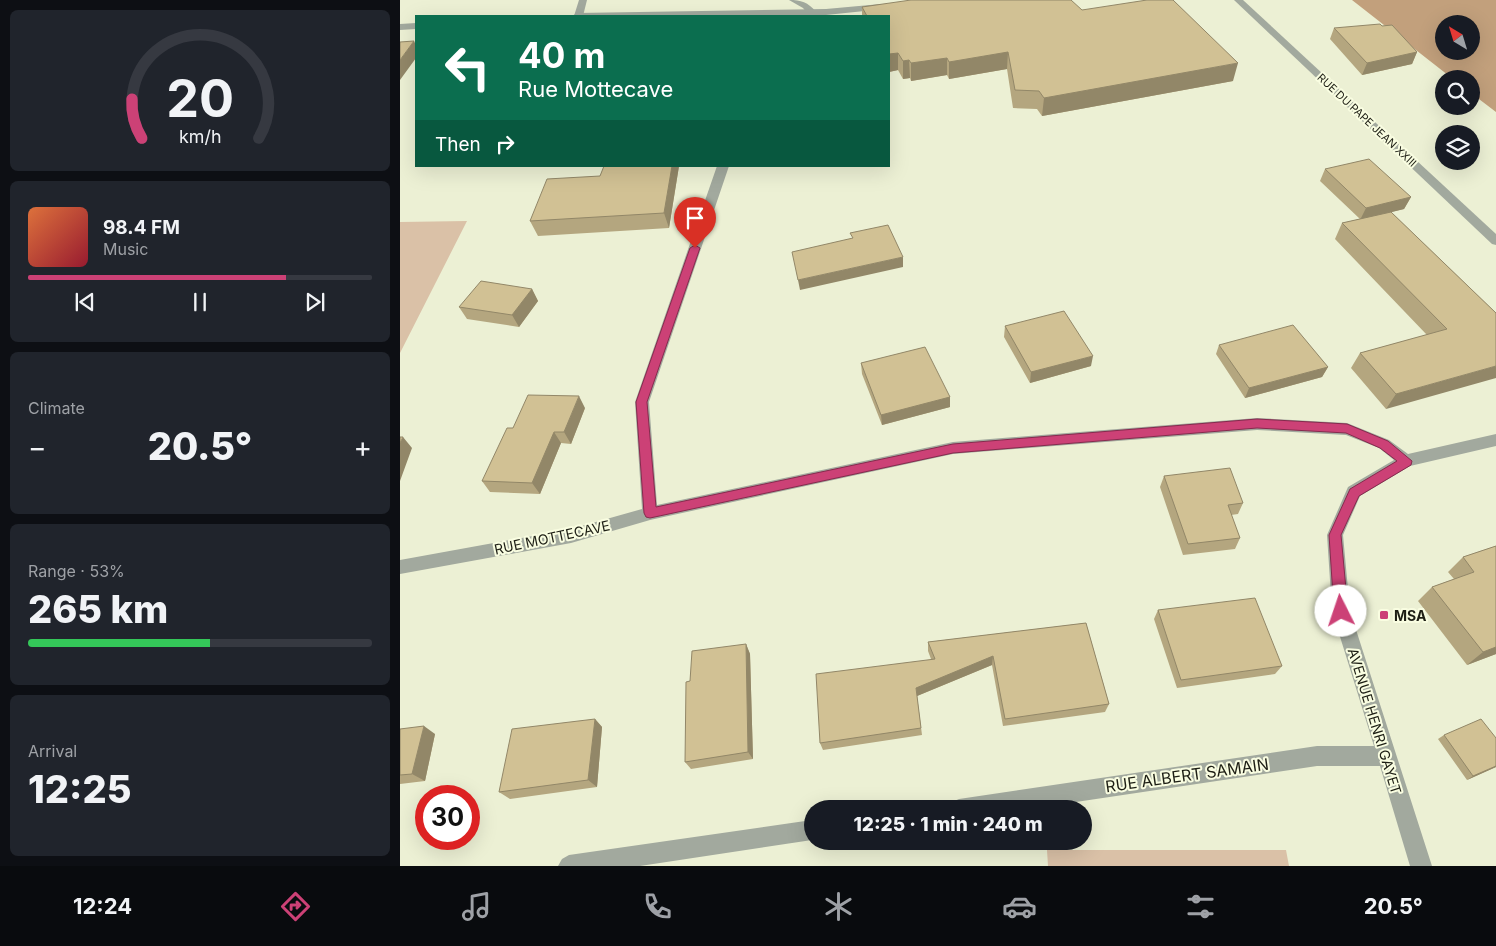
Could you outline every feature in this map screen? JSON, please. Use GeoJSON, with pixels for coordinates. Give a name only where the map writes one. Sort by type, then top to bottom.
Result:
{"type":"FeatureCollection","features":[{"type":"Feature","properties":{"kind":"street"},"geometry":{"type":"LineString","coordinates":[[578,15],[583,0]]}},
{"type":"Feature","properties":{"kind":"street"},"geometry":{"type":"LineString","coordinates":[[792,0],[806,6],[810,12]]}},
{"type":"Feature","properties":{"kind":"street","name":"RUE DU PAPE JEAN XXIII"},"geometry":{"type":"LineString","coordinates":[[1238,0],[1496,241]]}},
{"type":"Feature","properties":{"kind":"street"},"geometry":{"type":"LineString","coordinates":[[673,15],[810,12],[876,4],[896,5]]}},
{"type":"Feature","properties":{"kind":"street"},"geometry":{"type":"LineString","coordinates":[[400,27],[415,26]]}},
{"type":"Feature","properties":{"kind":"street"},"geometry":{"type":"LineString","coordinates":[[650,513],[642,402],[723,167]]}},
{"type":"Feature","properties":{"kind":"street","name":"RUE MOTTECAVE"},"geometry":{"type":"LineString","coordinates":[[400,566],[572,536],[650,513],[953,448],[1257,424],[1347,429],[1384,444],[1406,461]]}},
{"type":"Feature","properties":{"kind":"street","name":"AVENUE HENRI GAYET"},"geometry":{"type":"LineString","coordinates":[[1420,866],[1341,611],[1335,535],[1354,492],[1406,461],[1496,440]]}},
{"type":"Feature","properties":{"kind":"street","name":"RUE ALBERT SAMAIN"},"geometry":{"type":"LineString","coordinates":[[1020,800],[1317,756],[1386,756]]}},
{"type":"Feature","properties":{"kind":"street"},"geometry":{"type":"LineString","coordinates":[[569,866],[804,831]]}},
{"type":"Feature","properties":{"kind":"shaded area"},"geometry":{"type":"Polygon","coordinates":[[[1352,0],[1496,0],[1496,112],[1480,100],[1480,70],[1441,70],[1352,0]]]}},
{"type":"Feature","properties":{"kind":"shaded area"},"geometry":{"type":"Polygon","coordinates":[[[467,221],[400,353],[400,222],[467,221]]]}},
{"type":"Feature","properties":{"kind":"shaded area"},"geometry":{"type":"Polygon","coordinates":[[[1047,850],[1286,850],[1289,866],[1048,866],[1047,850]]]}},
{"type":"Feature","properties":{"kind":"building"},"geometry":{"type":"Polygon","coordinates":[[[911,0],[1071,0],[1082,10],[1147,0],[1173,0],[1238,63],[1044,98],[1039,91],[1015,90],[1008,52],[949,62],[947,58],[911,63],[909,60],[903,61],[898,53],[890,54],[890,15],[866,15],[862,7],[911,0]]]}},
{"type":"Feature","properties":{"kind":"building"},"geometry":{"type":"Polygon","coordinates":[[[1380,24],[1382,26],[1392,25],[1417,52],[1367,63],[1334,28],[1380,24]]]}},
{"type":"Feature","properties":{"kind":"building"},"geometry":{"type":"Polygon","coordinates":[[[414,41],[400,60],[400,42],[414,41]]]}},
{"type":"Feature","properties":{"kind":"building"},"geometry":{"type":"Polygon","coordinates":[[[1369,159],[1411,197],[1366,208],[1325,169],[1369,159]]]}},
{"type":"Feature","properties":{"kind":"building"},"geometry":{"type":"Polygon","coordinates":[[[604,167],[672,167],[664,213],[530,221],[547,179],[600,176],[604,167]]]}},
{"type":"Feature","properties":{"kind":"building"},"geometry":{"type":"Polygon","coordinates":[[[1391,212],[1496,313],[1496,366],[1396,394],[1360,353],[1447,329],[1342,223],[1391,212]]]}},
{"type":"Feature","properties":{"kind":"building"},"geometry":{"type":"Polygon","coordinates":[[[888,225],[903,257],[798,280],[792,252],[853,238],[850,233],[888,225]]]}},
{"type":"Feature","properties":{"kind":"building"},"geometry":{"type":"Polygon","coordinates":[[[481,281],[532,289],[512,315],[459,307],[481,281]]]}},
{"type":"Feature","properties":{"kind":"building"},"geometry":{"type":"Polygon","coordinates":[[[1064,311],[1093,356],[1031,372],[1005,326],[1064,311]]]}},
{"type":"Feature","properties":{"kind":"building"},"geometry":{"type":"Polygon","coordinates":[[[1293,325],[1328,367],[1249,388],[1219,345],[1293,325]]]}},
{"type":"Feature","properties":{"kind":"building"},"geometry":{"type":"Polygon","coordinates":[[[925,347],[950,397],[881,415],[861,363],[925,347]]]}},
{"type":"Feature","properties":{"kind":"building"},"geometry":{"type":"Polygon","coordinates":[[[528,395],[579,396],[564,432],[554,432],[532,483],[482,481],[507,428],[513,428],[528,395]]]}},
{"type":"Feature","properties":{"kind":"building"},"geometry":{"type":"Polygon","coordinates":[[[1230,468],[1243,503],[1228,505],[1240,538],[1188,544],[1164,476],[1230,468]]]}},
{"type":"Feature","properties":{"kind":"building"},"geometry":{"type":"Polygon","coordinates":[[[1496,546],[1496,647],[1483,652],[1432,587],[1474,572],[1463,557],[1496,546]]]}},
{"type":"Feature","properties":{"kind":"building"},"geometry":{"type":"Polygon","coordinates":[[[1255,598],[1282,666],[1181,680],[1158,610],[1255,598]]]}},
{"type":"Feature","properties":{"kind":"building"},"geometry":{"type":"Polygon","coordinates":[[[1086,623],[1109,704],[1005,719],[993,656],[916,688],[921,728],[820,743],[816,674],[935,659],[928,642],[1086,623]]]}},
{"type":"Feature","properties":{"kind":"building"},"geometry":{"type":"Polygon","coordinates":[[[746,644],[748,752],[685,762],[686,682],[690,681],[692,651],[746,644]]]}},
{"type":"Feature","properties":{"kind":"building"},"geometry":{"type":"Polygon","coordinates":[[[595,719],[588,780],[499,792],[512,729],[595,719]]]}},
{"type":"Feature","properties":{"kind":"building"},"geometry":{"type":"Polygon","coordinates":[[[1481,719],[1496,738],[1496,766],[1473,776],[1444,735],[1481,719]]]}},
{"type":"Feature","properties":{"kind":"building"},"geometry":{"type":"Polygon","coordinates":[[[424,726],[412,774],[400,775],[400,729],[424,726]]]}},
{"type":"Feature","properties":{"kind":"place","name":"MSA"},"geometry":{"type":"Point","coordinates":[1384,615]}},
{"type":"Feature","properties":{"kind":"route"},"geometry":{"type":"LineString","coordinates":[[695,248],[642,402],[650,513],[953,448],[1257,424],[1347,429],[1384,444],[1406,461],[1354,492],[1335,535],[1341,611]]}}]}
